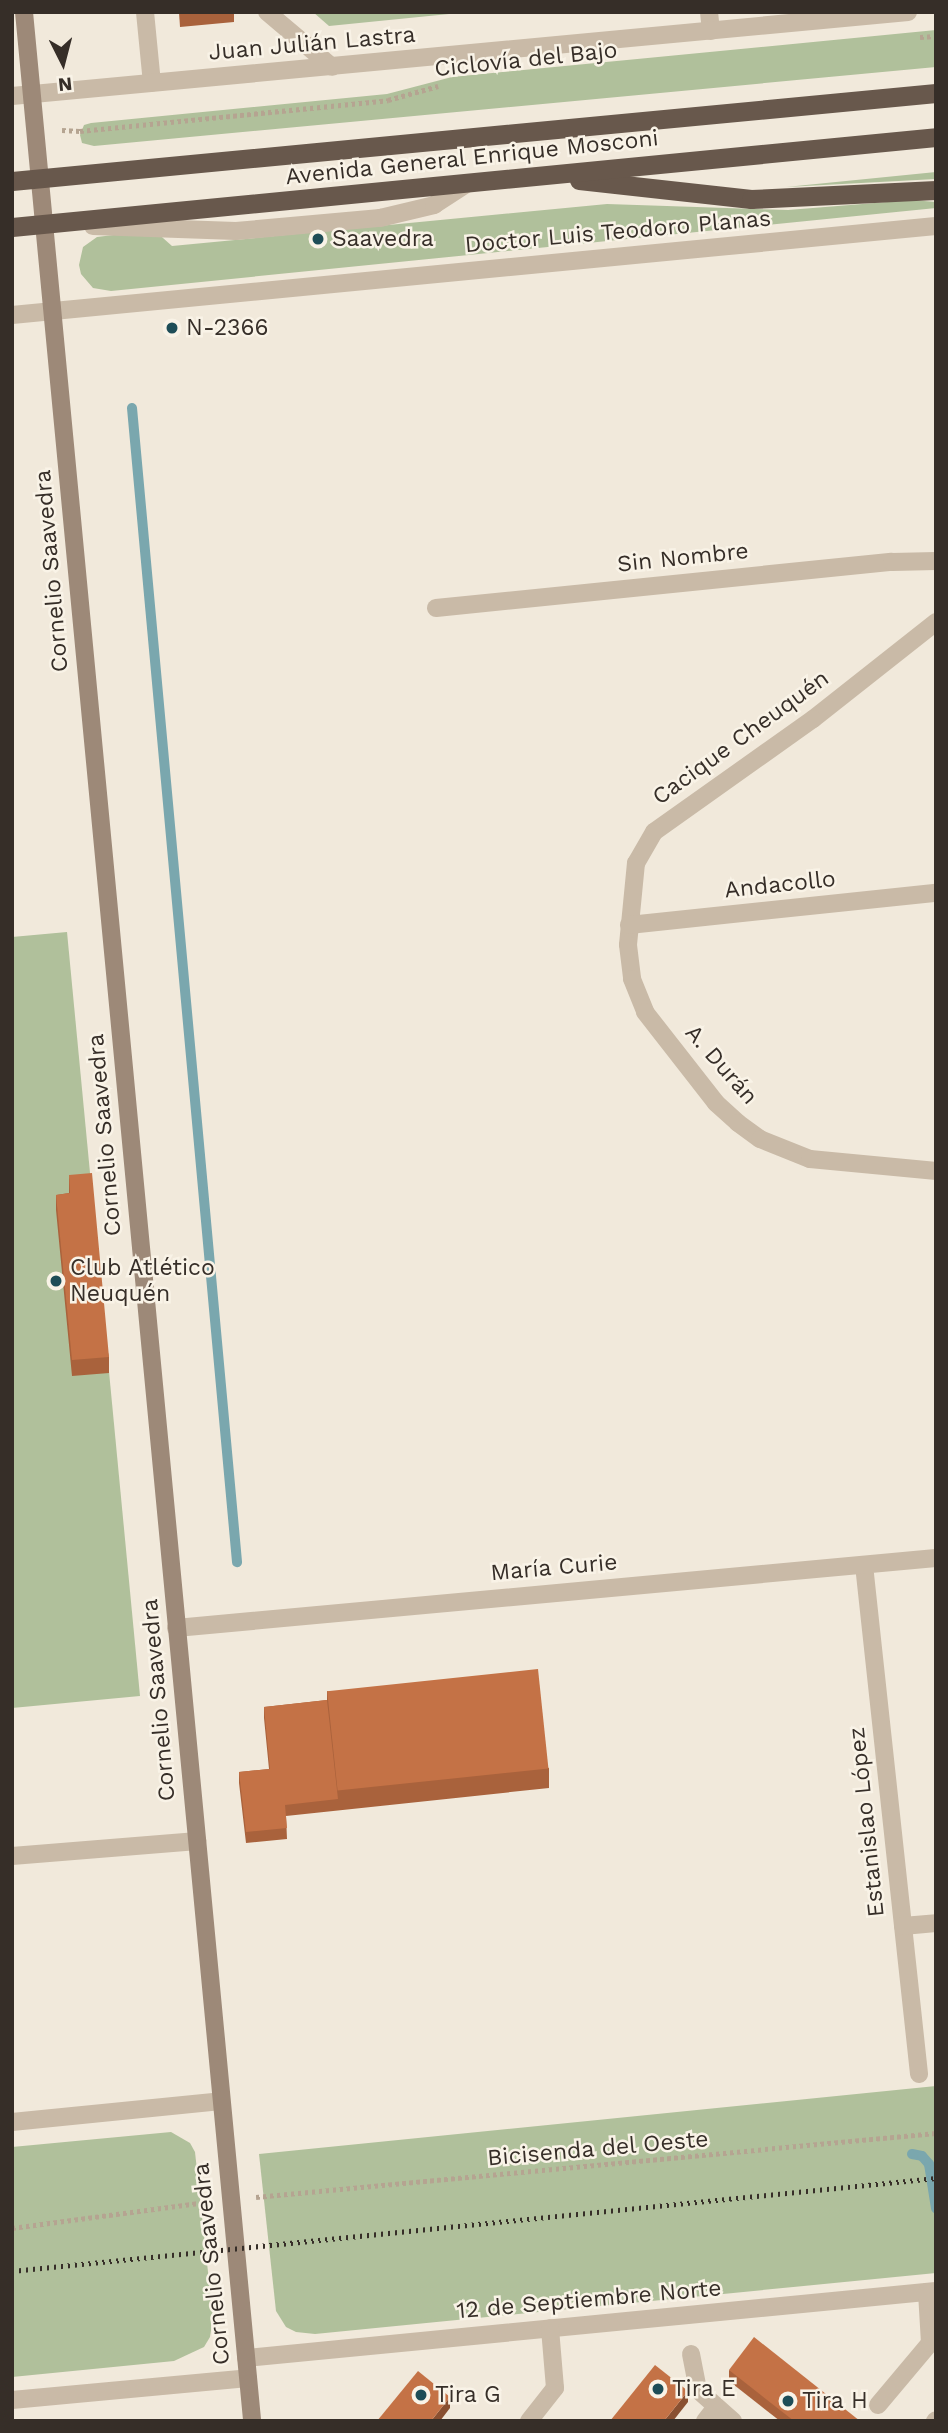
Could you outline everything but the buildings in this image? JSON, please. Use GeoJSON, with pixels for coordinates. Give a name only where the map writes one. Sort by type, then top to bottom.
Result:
{"type":"FeatureCollection","features":[{"type":"Feature","properties":{"kind":"highway","name":"Avenida General Enrique Mosconi"},"geometry":{"type":"LineString","coordinates":[[12,181],[936,93]]}},
{"type":"Feature","properties":{"kind":"highway","name":"Avenida General Enrique Mosconi"},"geometry":{"type":"LineString","coordinates":[[12,227],[936,137]]}},
{"type":"Feature","properties":{"kind":"highway"},"geometry":{"type":"LineString","coordinates":[[539,176],[751,199],[936,190]]}},
{"type":"Feature","properties":{"kind":"main road","name":"Cornelio Saavedra"},"geometry":{"type":"LineString","coordinates":[[24,12],[253,2421]]}},
{"type":"Feature","properties":{"kind":"street"},"geometry":{"type":"LineString","coordinates":[[145,12],[152,83]]}},
{"type":"Feature","properties":{"kind":"street"},"geometry":{"type":"LineString","coordinates":[[267,12],[332,67]]}},
{"type":"Feature","properties":{"kind":"street"},"geometry":{"type":"LineString","coordinates":[[709,12],[711,31]]}},
{"type":"Feature","properties":{"kind":"street","name":"Juan Julián Lastra"},"geometry":{"type":"LineString","coordinates":[[12,96],[711,31],[790,18],[908,12]]}},
{"type":"Feature","properties":{"kind":"street"},"geometry":{"type":"LineString","coordinates":[[44,224],[236,231],[328,223],[418,211],[435,205],[468,183]]}},
{"type":"Feature","properties":{"kind":"street","name":"Doctor Luis Teodoro Planas"},"geometry":{"type":"LineString","coordinates":[[12,315],[936,226]]}},
{"type":"Feature","properties":{"kind":"street","name":"Sin Nombre"},"geometry":{"type":"LineString","coordinates":[[436,608],[892,562],[936,561]]}},
{"type":"Feature","properties":{"kind":"street","name":"Cacique Cheuquén"},"geometry":{"type":"LineString","coordinates":[[629,925],[636,863],[654,832],[813,719],[936,622]]}},
{"type":"Feature","properties":{"kind":"street","name":"Andacollo"},"geometry":{"type":"LineString","coordinates":[[629,925],[936,893]]}},
{"type":"Feature","properties":{"kind":"street","name":"A. Durán"},"geometry":{"type":"LineString","coordinates":[[629,925],[632,979],[645,1012],[716,1103],[738,1123],[771,1144],[810,1158],[936,1171]]}},
{"type":"Feature","properties":{"kind":"street","name":"María Curie"},"geometry":{"type":"LineString","coordinates":[[176,1628],[936,1558]]}},
{"type":"Feature","properties":{"kind":"street","name":"Estanislao López"},"geometry":{"type":"LineString","coordinates":[[863,1564],[919,2074]]}},
{"type":"Feature","properties":{"kind":"street"},"geometry":{"type":"LineString","coordinates":[[12,1856],[197,1841]]}},
{"type":"Feature","properties":{"kind":"street"},"geometry":{"type":"LineString","coordinates":[[903,1926],[936,1923]]}},
{"type":"Feature","properties":{"kind":"street"},"geometry":{"type":"LineString","coordinates":[[12,2122],[221,2101]]}},
{"type":"Feature","properties":{"kind":"street"},"geometry":{"type":"LineString","coordinates":[[878,2405],[930,2343],[931,2292]]}},
{"type":"Feature","properties":{"kind":"street","name":"12 de Septiembre Norte"},"geometry":{"type":"LineString","coordinates":[[246,2358],[931,2292]]}},
{"type":"Feature","properties":{"kind":"street"},"geometry":{"type":"LineString","coordinates":[[529,2421],[555,2388],[550,2328]]}},
{"type":"Feature","properties":{"kind":"street"},"geometry":{"type":"LineString","coordinates":[[691,2354],[694,2382],[710,2414],[733,2421]]}},
{"type":"Feature","properties":{"kind":"street"},"geometry":{"type":"LineString","coordinates":[[12,2400],[248,2378]]}},
{"type":"Feature","properties":{"kind":"path"},"geometry":{"type":"LineString","coordinates":[[908,38],[936,36]]}},
{"type":"Feature","properties":{"kind":"path","name":"Ciclovía del Bajo"},"geometry":{"type":"LineString","coordinates":[[80,131],[388,100],[441,85]]}},
{"type":"Feature","properties":{"kind":"path","name":"Bicisenda del Oeste"},"geometry":{"type":"LineString","coordinates":[[263,2196],[936,2133]]}},
{"type":"Feature","properties":{"kind":"path"},"geometry":{"type":"LineString","coordinates":[[12,2228],[201,2203]]}},
{"type":"Feature","properties":{"kind":"green space"},"geometry":{"type":"Polygon","coordinates":[[[313,12],[469,12],[329,26],[313,12]]]}},
{"type":"Feature","properties":{"kind":"green space"},"geometry":{"type":"Polygon","coordinates":[[[936,30],[936,67],[94,146],[82,143],[80,135],[84,125],[91,123],[387,94],[452,77],[936,30]]]}},
{"type":"Feature","properties":{"kind":"green space"},"geometry":{"type":"Polygon","coordinates":[[[936,172],[936,179],[786,187],[936,172]]]}},
{"type":"Feature","properties":{"kind":"green space"},"geometry":{"type":"Polygon","coordinates":[[[912,200],[936,202],[936,208],[111,291],[93,288],[81,274],[79,265],[83,247],[97,237],[154,230],[172,246],[607,204],[788,210],[912,200]]]}},
{"type":"Feature","properties":{"kind":"green space","name":"Club Atlético Neuquén"},"geometry":{"type":"Polygon","coordinates":[[[67,932],[140,1696],[12,1708],[12,937],[67,932]]]}},
{"type":"Feature","properties":{"kind":"green space"},"geometry":{"type":"Polygon","coordinates":[[[936,2086],[936,2273],[315,2334],[296,2332],[286,2327],[276,2311],[259,2154],[936,2086]]]}},
{"type":"Feature","properties":{"kind":"green space"},"geometry":{"type":"Polygon","coordinates":[[[171,2132],[190,2143],[195,2152],[213,2318],[210,2337],[204,2347],[174,2361],[12,2377],[12,2147],[171,2132]]]}},
{"type":"Feature","properties":{"kind":"waterway"},"geometry":{"type":"LineString","coordinates":[[132,408],[237,1562]]}},
{"type":"Feature","properties":{"kind":"waterway"},"geometry":{"type":"LineString","coordinates":[[912,2154],[922,2156],[929,2164],[936,2208]]}},
{"type":"Feature","properties":{"kind":"railway"},"geometry":{"type":"LineString","coordinates":[[12,2271],[936,2178]]}},
{"type":"Feature","properties":{"kind":"place","name":"Saavedra"},"geometry":{"type":"Point","coordinates":[318,239]}},
{"type":"Feature","properties":{"kind":"place","name":"N-2366"},"geometry":{"type":"Point","coordinates":[172,328]}},
{"type":"Feature","properties":{"kind":"place","name":"Club Atlético Neuquén"},"geometry":{"type":"Point","coordinates":[56,1281]}},
{"type":"Feature","properties":{"kind":"place","name":"Tira E"},"geometry":{"type":"Point","coordinates":[658,2389]}},
{"type":"Feature","properties":{"kind":"place","name":"Tira G"},"geometry":{"type":"Point","coordinates":[421,2395]}},
{"type":"Feature","properties":{"kind":"place","name":"Tira H"},"geometry":{"type":"Point","coordinates":[788,2401]}}]}
